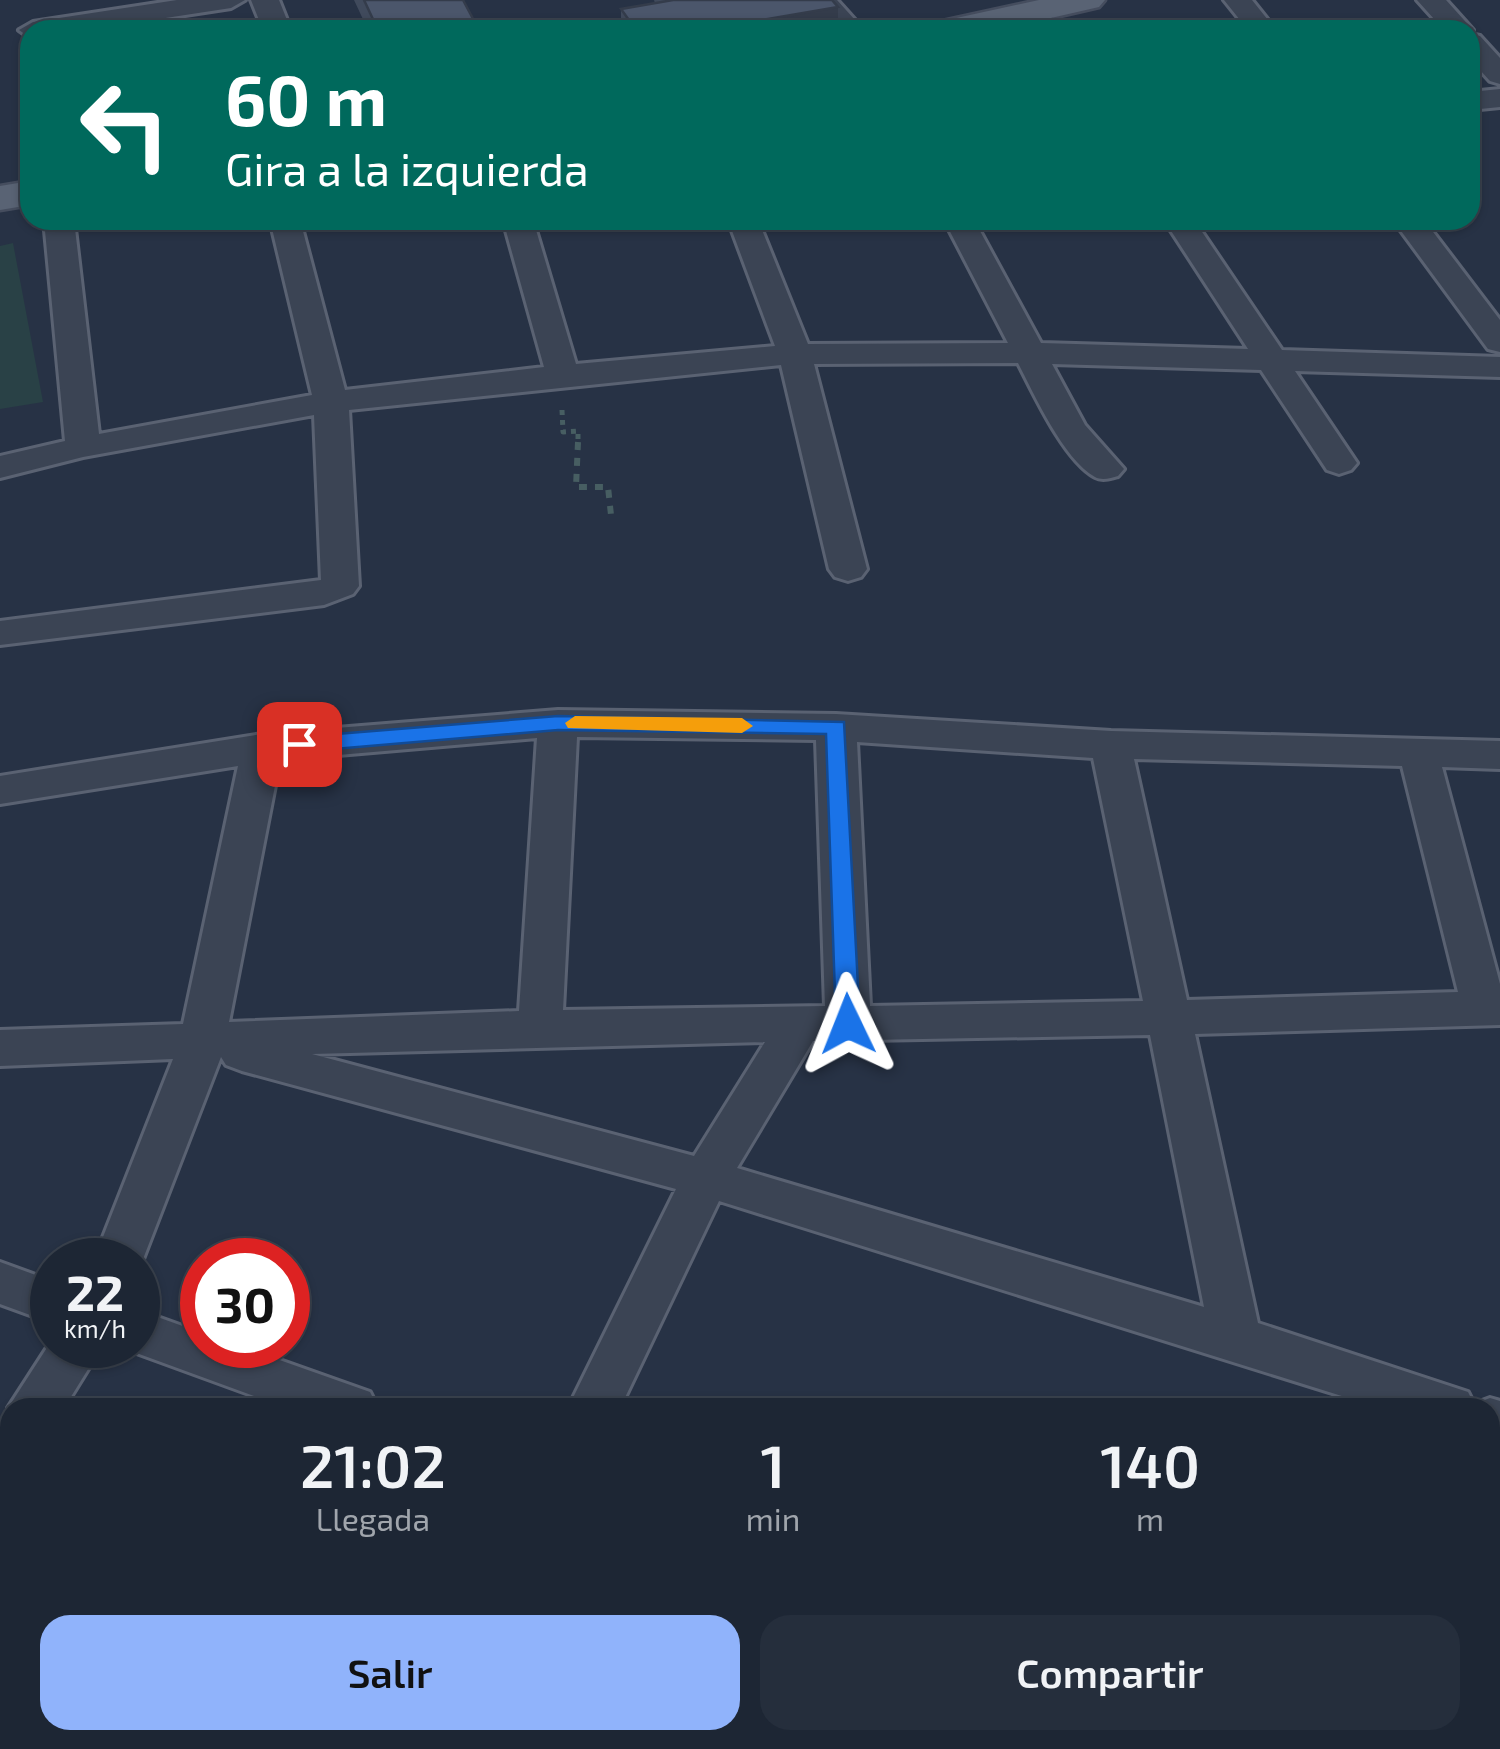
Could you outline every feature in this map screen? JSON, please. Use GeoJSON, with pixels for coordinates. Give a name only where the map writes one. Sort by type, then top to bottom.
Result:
{"type":"FeatureCollection","features":[{"type":"Feature","properties":{"kind":"main road"},"geometry":{"type":"LineString","coordinates":[[1044,20],[1087,0]]}},
{"type":"Feature","properties":{"kind":"street"},"geometry":{"type":"LineString","coordinates":[[98,20],[231,0]]}},
{"type":"Feature","properties":{"kind":"street"},"geometry":{"type":"LineString","coordinates":[[822,0],[841,20]]}},
{"type":"Feature","properties":{"kind":"street"},"geometry":{"type":"LineString","coordinates":[[1238,0],[1254,20]]}},
{"type":"Feature","properties":{"kind":"street"},"geometry":{"type":"LineString","coordinates":[[1431,0],[1450,20]]}},
{"type":"Feature","properties":{"kind":"street"},"geometry":{"type":"LineString","coordinates":[[1480,53],[1500,75]]}},
{"type":"Feature","properties":{"kind":"street"},"geometry":{"type":"LineString","coordinates":[[60,230],[83,447]]}},
{"type":"Feature","properties":{"kind":"street"},"geometry":{"type":"LineString","coordinates":[[0,633],[324,594],[340,586],[331,402],[288,230]]}},
{"type":"Feature","properties":{"kind":"street"},"geometry":{"type":"LineString","coordinates":[[521,230],[564,375]]}},
{"type":"Feature","properties":{"kind":"street"},"geometry":{"type":"LineString","coordinates":[[748,230],[796,354],[848,569]]}},
{"type":"Feature","properties":{"kind":"street"},"geometry":{"type":"LineString","coordinates":[[964,230],[1070,430],[1106,469]]}},
{"type":"Feature","properties":{"kind":"street"},"geometry":{"type":"LineString","coordinates":[[1186,230],[1340,463]]}},
{"type":"Feature","properties":{"kind":"street"},"geometry":{"type":"LineString","coordinates":[[1416,230],[1500,342]]}},
{"type":"Feature","properties":{"kind":"street"},"geometry":{"type":"LineString","coordinates":[[0,467],[83,447],[331,402],[796,354],[1031,353],[1500,368]]}},
{"type":"Feature","properties":{"kind":"street"},"geometry":{"type":"LineString","coordinates":[[540,1028],[558,723]]}},
{"type":"Feature","properties":{"kind":"street"},"geometry":{"type":"LineString","coordinates":[[0,790],[262,748],[558,723],[836,727],[1111,745],[1500,755]]}},
{"type":"Feature","properties":{"kind":"street"},"geometry":{"type":"LineString","coordinates":[[836,727],[848,1024]]}},
{"type":"Feature","properties":{"kind":"street"},"geometry":{"type":"LineString","coordinates":[[1111,745],[1236,1338]]}},
{"type":"Feature","properties":{"kind":"street"},"geometry":{"type":"LineString","coordinates":[[127,1238],[202,1042],[262,748]]}},
{"type":"Feature","properties":{"kind":"street"},"geometry":{"type":"LineString","coordinates":[[0,1048],[540,1028],[799,1026],[1492,1008],[1419,755]]}},
{"type":"Feature","properties":{"kind":"street"},"geometry":{"type":"LineString","coordinates":[[599,1398],[706,1178],[799,1026]]}},
{"type":"Feature","properties":{"kind":"street"},"geometry":{"type":"LineString","coordinates":[[202,1042],[706,1178],[1236,1338],[1419,1398]]}},
{"type":"Feature","properties":{"kind":"street"},"geometry":{"type":"LineString","coordinates":[[0,1284],[30,1294]]}},
{"type":"Feature","properties":{"kind":"street"},"geometry":{"type":"LineString","coordinates":[[160,1340],[324,1398]]}},
{"type":"Feature","properties":{"kind":"street"},"geometry":{"type":"LineString","coordinates":[[41,1398],[62,1368]]}},
{"type":"Feature","properties":{"kind":"path"},"geometry":{"type":"LineString","coordinates":[[564,375],[560,428],[578,431],[576,487],[608,487],[611,515]]}},
{"type":"Feature","properties":{"kind":"green space"},"geometry":{"type":"Polygon","coordinates":[[[13,243],[43,402],[0,409],[0,246],[13,243]]]}},
{"type":"Feature","properties":{"kind":"building"},"geometry":{"type":"Polygon","coordinates":[[[364,0],[463,0],[474,20],[373,20],[364,0]]]}},
{"type":"Feature","properties":{"kind":"building"},"geometry":{"type":"Polygon","coordinates":[[[673,0],[832,0],[838,7],[763,20],[629,20],[621,9],[673,0]]]}},
{"type":"Feature","properties":{"kind":"slow traffic"},"geometry":{"type":"LineString","coordinates":[[575,723],[742,726]]}},
{"type":"Feature","properties":{"kind":"route"},"geometry":{"type":"LineString","coordinates":[[299,744],[558,723],[836,727],[848,1024]]}}]}
